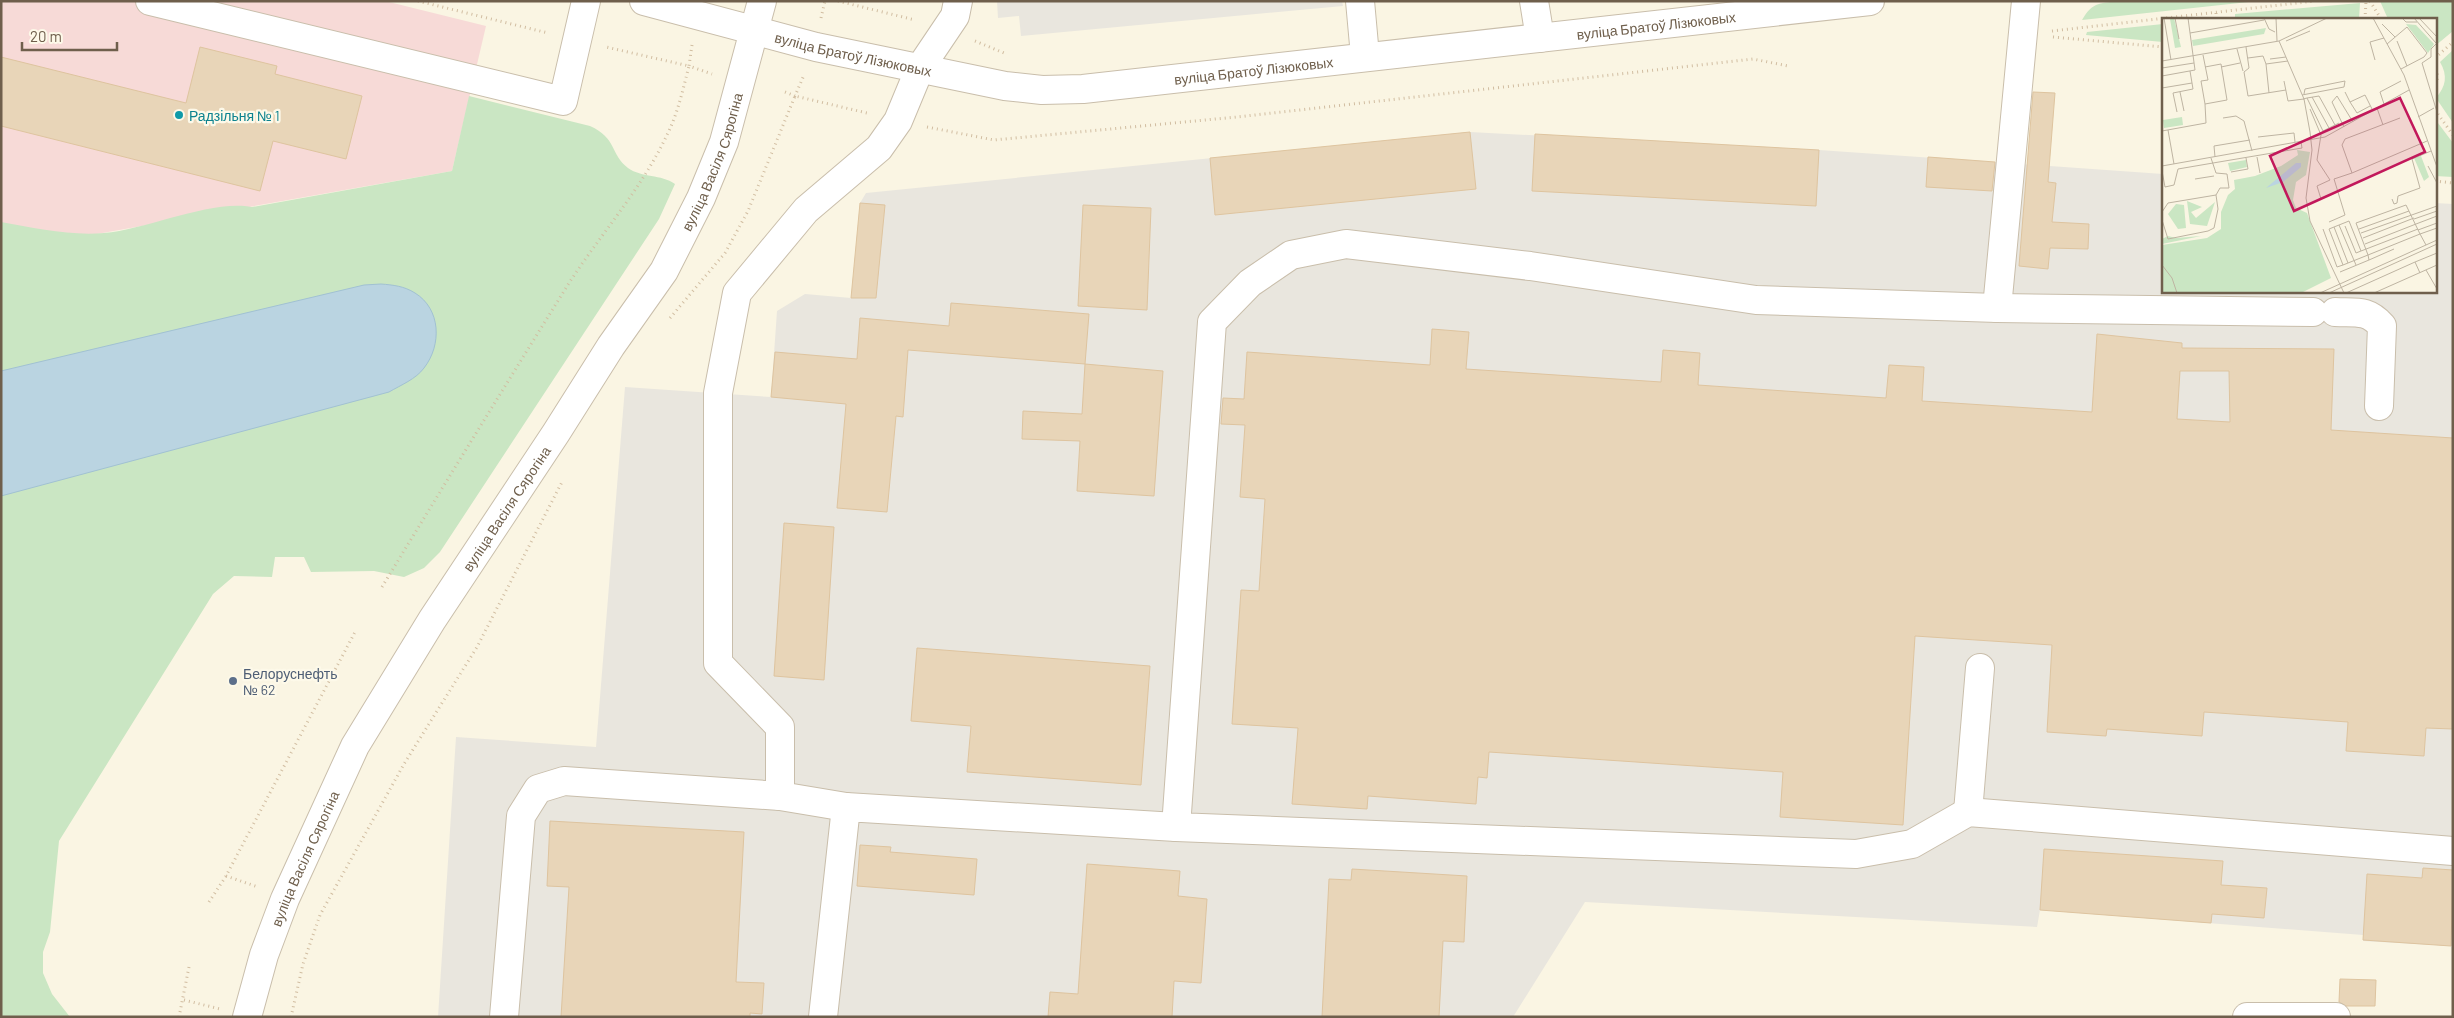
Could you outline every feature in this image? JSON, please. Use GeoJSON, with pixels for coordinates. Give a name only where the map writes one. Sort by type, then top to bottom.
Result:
{"type":"FeatureCollection","features":[{"type":"Feature","properties":{"kind":"street"},"geometry":{"type":"LineString","coordinates":[[150,1],[562,101],[586,1]]}},
{"type":"Feature","properties":{"kind":"street","name":"вуліца Братоў Лізюковых"},"geometry":{"type":"LineString","coordinates":[[644,1],[753,32],[816,47],[1005,86],[1042,90],[1083,89],[1870,1]]}},
{"type":"Feature","properties":{"kind":"street","name":"вуліца Васіля Сярогіна"},"geometry":{"type":"LineString","coordinates":[[237,1014],[264,955],[285,899],[355,746],[432,620],[556,433],[611,346],[664,271],[701,198],[724,142],[762,1]]}},
{"type":"Feature","properties":{"kind":"street"},"geometry":{"type":"LineString","coordinates":[[780,796],[780,727],[718,663],[718,393],[737,293],[806,210],[879,148],[898,121],[920,68],[955,16],[958,1]]}},
{"type":"Feature","properties":{"kind":"street"},"geometry":{"type":"LineString","coordinates":[[1360,1],[1366,56]]}},
{"type":"Feature","properties":{"kind":"street"},"geometry":{"type":"LineString","coordinates":[[1534,1],[1540,38]]}},
{"type":"Feature","properties":{"kind":"street"},"geometry":{"type":"LineString","coordinates":[[1997,308],[2026,1]]}},
{"type":"Feature","properties":{"kind":"street"},"geometry":{"type":"LineString","coordinates":[[1176,827],[1212,322],[1250,282],[1291,256],[1346,244],[1530,266],[1756,300],[1997,308],[2359,313],[2373,316],[2382,326],[2378,406]]}},
{"type":"Feature","properties":{"kind":"street"},"geometry":{"type":"LineString","coordinates":[[1968,812],[1980,668]]}},
{"type":"Feature","properties":{"kind":"street"},"geometry":{"type":"LineString","coordinates":[[504,1017],[521,816],[538,790],[564,781],[780,796],[846,807],[1176,827],[1856,854],[1912,844],[1968,812],[2453,851]]}},
{"type":"Feature","properties":{"kind":"street"},"geometry":{"type":"LineString","coordinates":[[823,1017],[846,807]]}},
{"type":"Feature","properties":{"kind":"street"},"geometry":{"type":"LineString","coordinates":[[2247,1017],[2336,1017]]}},
{"type":"Feature","properties":{"kind":"path"},"geometry":{"type":"LineString","coordinates":[[838,1],[946,28]]}},
{"type":"Feature","properties":{"kind":"path"},"geometry":{"type":"LineString","coordinates":[[2170,18],[2315,1]]}},
{"type":"Feature","properties":{"kind":"path"},"geometry":{"type":"LineString","coordinates":[[2365,18],[2366,1]]}},
{"type":"Feature","properties":{"kind":"path"},"geometry":{"type":"LineString","coordinates":[[2370,1],[2380,18]]}},
{"type":"Feature","properties":{"kind":"path"},"geometry":{"type":"LineString","coordinates":[[2216,13],[2216,18]]}},
{"type":"Feature","properties":{"kind":"path"},"geometry":{"type":"LineString","coordinates":[[2023,34],[2162,19]]}},
{"type":"Feature","properties":{"kind":"path"},"geometry":{"type":"LineString","coordinates":[[2023,34],[2162,47]]}},
{"type":"Feature","properties":{"kind":"path"},"geometry":{"type":"LineString","coordinates":[[382,587],[569,284],[651,165],[676,112],[689,66],[693,39]]}},
{"type":"Feature","properties":{"kind":"path"},"geometry":{"type":"LineString","coordinates":[[2436,57],[2453,42]]}},
{"type":"Feature","properties":{"kind":"path"},"geometry":{"type":"LineString","coordinates":[[784,92],[898,121],[994,140],[1237,117],[1753,60],[1788,66]]}},
{"type":"Feature","properties":{"kind":"path"},"geometry":{"type":"LineString","coordinates":[[689,66],[716,75]]}},
{"type":"Feature","properties":{"kind":"path"},"geometry":{"type":"LineString","coordinates":[[664,325],[724,253],[748,211],[807,68]]}},
{"type":"Feature","properties":{"kind":"path"},"geometry":{"type":"LineString","coordinates":[[2436,69],[2438,78],[2436,83]]}},
{"type":"Feature","properties":{"kind":"path"},"geometry":{"type":"LineString","coordinates":[[2436,111],[2453,135]]}},
{"type":"Feature","properties":{"kind":"path"},"geometry":{"type":"LineString","coordinates":[[2436,181],[2453,183]]}},
{"type":"Feature","properties":{"kind":"path"},"geometry":{"type":"LineString","coordinates":[[291,1017],[304,964],[320,915],[404,764],[478,647],[564,479]]}},
{"type":"Feature","properties":{"kind":"path"},"geometry":{"type":"LineString","coordinates":[[209,902],[226,876],[355,632]]}},
{"type":"Feature","properties":{"kind":"path"},"geometry":{"type":"LineString","coordinates":[[226,876],[262,889]]}},
{"type":"Feature","properties":{"kind":"path"},"geometry":{"type":"LineString","coordinates":[[179,1017],[189,968]]}},
{"type":"Feature","properties":{"kind":"path"},"geometry":{"type":"LineString","coordinates":[[184,1000],[237,1014]]}},
{"type":"Feature","properties":{"kind":"shaded area"},"geometry":{"type":"Polygon","coordinates":[[[1,1],[385,1],[486,26],[452,171],[1,251],[1,1]]]}},
{"type":"Feature","properties":{"kind":"shaded area"},"geometry":{"type":"Polygon","coordinates":[[[997,1],[1342,1],[1343,6],[1021,36],[1019,16],[998,18],[997,1]]]}},
{"type":"Feature","properties":{"kind":"shaded area"},"geometry":{"type":"Polygon","coordinates":[[[1470,132],[1819,150],[2162,174],[2162,292],[2436,292],[2436,203],[2453,204],[2451,946],[2363,941],[2363,935],[2040,910],[2037,927],[1585,902],[1513,1017],[438,1017],[456,737],[596,747],[625,387],[771,397],[777,311],[805,294],[851,298],[860,203],[866,193],[1470,132]]]}},
{"type":"Feature","properties":{"kind":"green space"},"geometry":{"type":"Polygon","coordinates":[[[2122,1],[2258,1],[2082,20],[2090,9],[2098,4],[2122,1]]]}},
{"type":"Feature","properties":{"kind":"green space"},"geometry":{"type":"Polygon","coordinates":[[[2380,1],[2453,1],[2453,31],[2436,45],[2436,18],[2388,18],[2380,1]]]}},
{"type":"Feature","properties":{"kind":"green space"},"geometry":{"type":"Polygon","coordinates":[[[2360,3],[2359,18],[2235,18],[2235,14],[2360,3]]]}},
{"type":"Feature","properties":{"kind":"green space"},"geometry":{"type":"Polygon","coordinates":[[[2162,24],[2162,42],[2086,35],[2087,32],[2162,24]]]}},
{"type":"Feature","properties":{"kind":"green space"},"geometry":{"type":"Polygon","coordinates":[[[2453,50],[2453,123],[2436,98],[2445,81],[2440,62],[2453,50]]]}},
{"type":"Feature","properties":{"kind":"green space"},"geometry":{"type":"Polygon","coordinates":[[[469,96],[590,126],[599,131],[609,141],[622,163],[628,168],[675,184],[659,219],[440,552],[424,568],[404,577],[374,571],[311,572],[304,557],[275,557],[272,577],[234,576],[213,594],[59,841],[50,932],[43,952],[43,973],[52,994],[70,1017],[1,1017],[1,222],[65,232],[104,233],[218,207],[252,207],[452,171],[469,96]]]}},
{"type":"Feature","properties":{"kind":"green space"},"geometry":{"type":"Polygon","coordinates":[[[2436,120],[2453,143],[2453,177],[2436,176],[2436,120]]]}},
{"type":"Feature","properties":{"kind":"water"},"geometry":{"type":"Polygon","coordinates":[[[381,284],[403,287],[415,293],[424,300],[434,318],[436,338],[434,349],[424,368],[413,379],[389,392],[1,496],[1,371],[364,285],[381,284]]]}},
{"type":"Feature","properties":{"kind":"building","name":"Радзільня № 1"},"geometry":{"type":"Polygon","coordinates":[[[200,47],[277,66],[275,74],[362,96],[346,159],[273,141],[260,191],[1,126],[1,57],[186,103],[200,47]]]}},
{"type":"Feature","properties":{"kind":"building"},"geometry":{"type":"Polygon","coordinates":[[[2033,92],[2055,93],[2048,182],[2056,183],[2052,222],[2089,224],[2088,249],[2050,248],[2048,269],[2019,266],[2033,92]]]}},
{"type":"Feature","properties":{"kind":"building"},"geometry":{"type":"Polygon","coordinates":[[[1470,132],[1476,189],[1215,215],[1210,158],[1470,132]]]}},
{"type":"Feature","properties":{"kind":"building"},"geometry":{"type":"Polygon","coordinates":[[[1535,134],[1819,150],[1816,206],[1532,191],[1535,134]]]}},
{"type":"Feature","properties":{"kind":"building"},"geometry":{"type":"Polygon","coordinates":[[[1928,157],[1995,162],[1992,191],[1926,187],[1928,157]]]}},
{"type":"Feature","properties":{"kind":"building"},"geometry":{"type":"Polygon","coordinates":[[[860,203],[885,205],[876,298],[851,298],[860,203]]]}},
{"type":"Feature","properties":{"kind":"building"},"geometry":{"type":"Polygon","coordinates":[[[1083,205],[1151,208],[1147,310],[1078,306],[1083,205]]]}},
{"type":"Feature","properties":{"kind":"building"},"geometry":{"type":"Polygon","coordinates":[[[951,303],[1089,314],[1085,364],[908,350],[903,417],[896,416],[887,512],[837,508],[846,404],[771,397],[775,352],[857,359],[860,318],[949,326],[951,303]]]}},
{"type":"Feature","properties":{"kind":"building"},"geometry":{"type":"Polygon","coordinates":[[[1432,329],[1469,332],[1466,369],[1661,382],[1663,350],[1700,353],[1698,385],[1886,398],[1889,365],[1924,367],[1922,401],[2092,412],[2097,334],[2182,343],[2182,348],[2334,349],[2331,430],[2453,438],[2453,729],[2426,728],[2424,756],[2346,751],[2348,722],[2204,712],[2202,736],[2107,729],[2106,736],[2047,732],[2052,645],[1915,636],[1903,825],[1780,817],[1783,772],[1489,752],[1487,778],[1478,777],[1476,804],[1368,796],[1367,809],[1292,804],[1298,728],[1232,724],[1241,590],[1259,591],[1265,499],[1240,497],[1245,425],[1221,424],[1223,398],[1244,399],[1247,352],[1430,365],[1432,329]],[[2180,371],[2177,419],[2230,422],[2229,371],[2180,371]]]}},
{"type":"Feature","properties":{"kind":"building"},"geometry":{"type":"Polygon","coordinates":[[[1085,364],[1163,371],[1154,496],[1077,491],[1080,441],[1022,439],[1023,411],[1082,414],[1085,364]]]}},
{"type":"Feature","properties":{"kind":"building"},"geometry":{"type":"Polygon","coordinates":[[[784,523],[834,527],[824,680],[774,676],[784,523]]]}},
{"type":"Feature","properties":{"kind":"building"},"geometry":{"type":"Polygon","coordinates":[[[917,648],[1150,666],[1141,785],[967,772],[971,726],[911,721],[917,648]]]}},
{"type":"Feature","properties":{"kind":"building"},"geometry":{"type":"Polygon","coordinates":[[[550,821],[744,832],[736,982],[764,983],[762,1014],[750,1013],[750,1017],[561,1017],[569,887],[547,886],[550,821]]]}},
{"type":"Feature","properties":{"kind":"building"},"geometry":{"type":"Polygon","coordinates":[[[860,845],[891,847],[890,852],[977,859],[974,895],[857,886],[860,845]]]}},
{"type":"Feature","properties":{"kind":"building"},"geometry":{"type":"Polygon","coordinates":[[[2044,849],[2223,861],[2221,885],[2267,888],[2264,918],[2212,914],[2211,923],[2040,910],[2044,849]]]}},
{"type":"Feature","properties":{"kind":"building"},"geometry":{"type":"Polygon","coordinates":[[[1087,864],[1180,871],[1178,896],[1207,899],[1201,983],[1174,981],[1172,1017],[1048,1017],[1050,992],[1078,994],[1087,864]]]}},
{"type":"Feature","properties":{"kind":"building"},"geometry":{"type":"Polygon","coordinates":[[[2423,868],[2453,870],[2451,946],[2363,940],[2367,874],[2422,878],[2423,868]]]}},
{"type":"Feature","properties":{"kind":"building"},"geometry":{"type":"Polygon","coordinates":[[[1352,869],[1467,876],[1464,942],[1443,941],[1439,1017],[1322,1017],[1329,879],[1351,880],[1352,869]]]}},
{"type":"Feature","properties":{"kind":"building"},"geometry":{"type":"Polygon","coordinates":[[[2340,979],[2376,980],[2375,1006],[2346,1006],[2339,1002],[2340,979]]]}},
{"type":"Feature","properties":{"kind":"place","name":"Радзільня № 1"},"geometry":{"type":"Point","coordinates":[179,115]}},
{"type":"Feature","properties":{"kind":"place","name":"Белоруснефть № 62"},"geometry":{"type":"Point","coordinates":[233,681]}}]}
